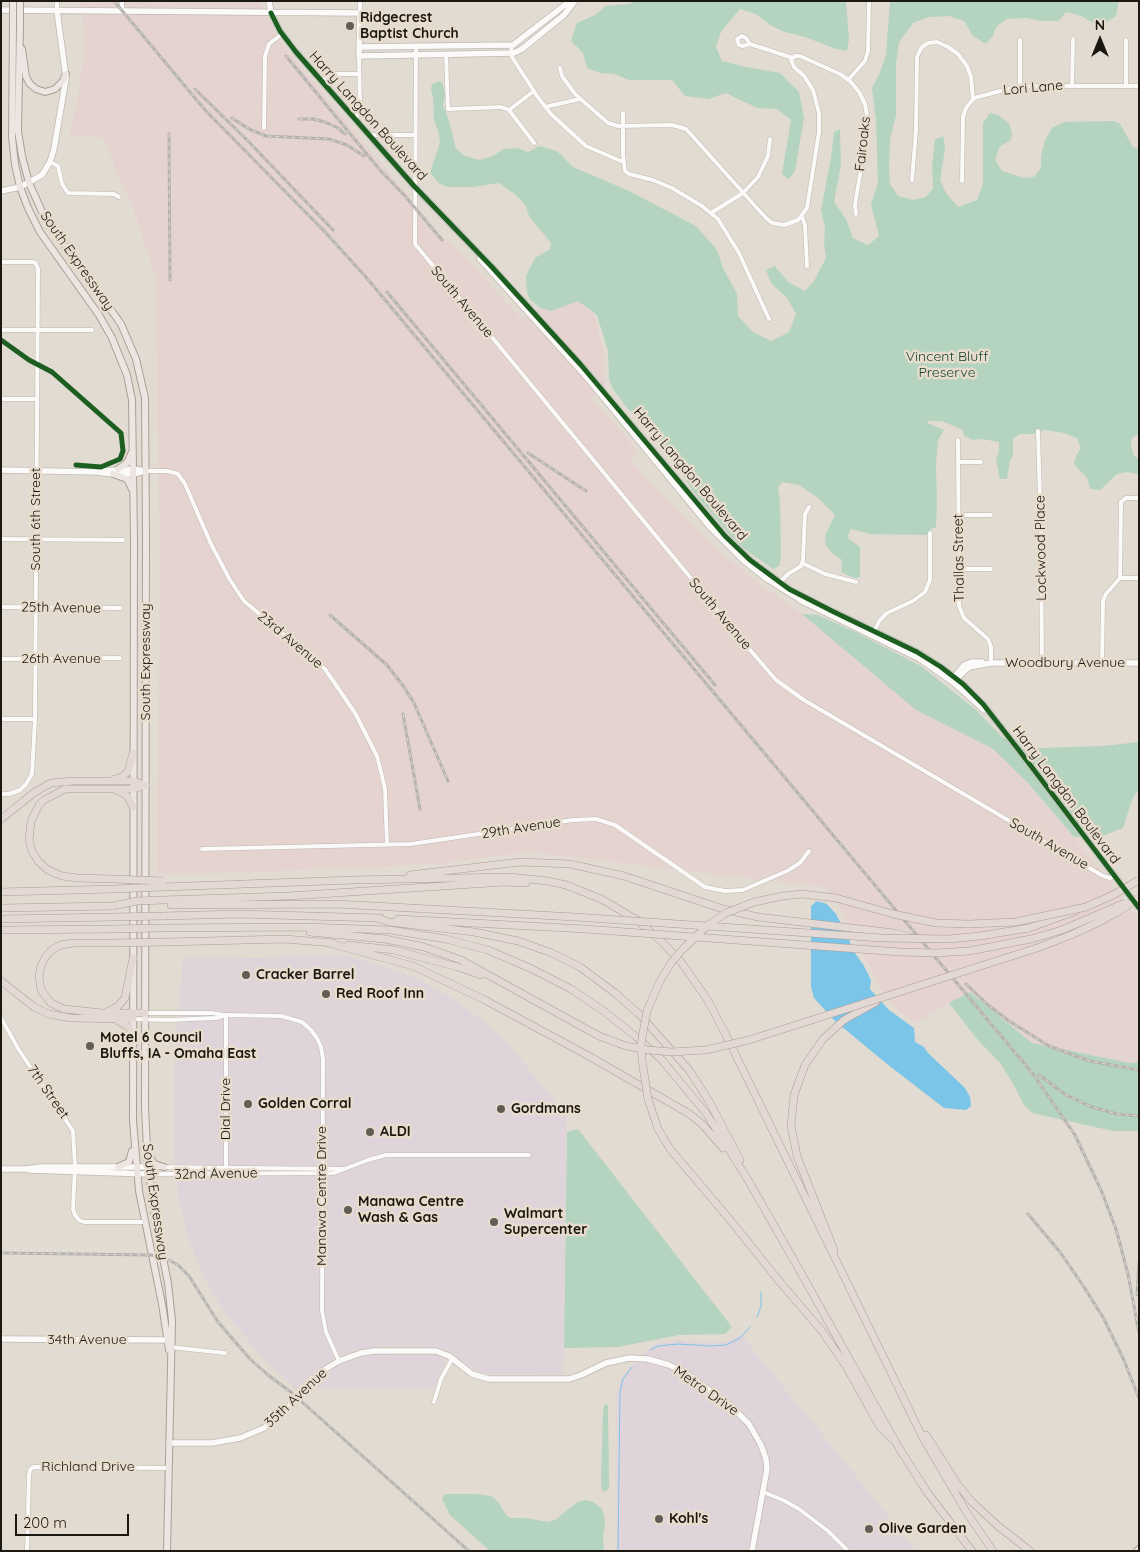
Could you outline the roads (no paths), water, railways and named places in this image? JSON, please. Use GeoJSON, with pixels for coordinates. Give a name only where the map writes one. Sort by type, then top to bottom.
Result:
{"type":"FeatureCollection","features":[{"type":"Feature","properties":{"kind":"highway"},"geometry":{"type":"LineString","coordinates":[[133,753],[130,766],[124,775],[101,784],[65,789],[50,796],[39,805],[31,821],[29,840],[38,862],[48,870],[69,877],[187,886],[510,877],[548,881],[590,894],[637,920],[661,941],[681,962],[697,984],[726,1034],[838,1265],[944,1476],[993,1551]]}},
{"type":"Feature","properties":{"kind":"highway"},"geometry":{"type":"LineString","coordinates":[[1,819],[35,792],[51,783],[74,781],[146,785]]}},
{"type":"Feature","properties":{"kind":"highway"},"geometry":{"type":"LineString","coordinates":[[101,784],[123,793],[133,807]]}},
{"type":"Feature","properties":{"kind":"highway"},"geometry":{"type":"LineString","coordinates":[[354,880],[520,862],[555,862],[588,867],[624,876],[723,909],[758,917],[894,933],[914,939]]}},
{"type":"Feature","properties":{"kind":"highway"},"geometry":{"type":"LineString","coordinates":[[163,903],[346,905],[575,917],[822,935],[949,939],[1005,933],[1052,921],[1113,895],[1139,880]]}},
{"type":"Feature","properties":{"kind":"highway"},"geometry":{"type":"LineString","coordinates":[[1,908],[113,906],[505,882],[547,886],[590,894]]}},
{"type":"Feature","properties":{"kind":"highway"},"geometry":{"type":"LineString","coordinates":[[1,892],[113,889],[163,884]]}},
{"type":"Feature","properties":{"kind":"highway"},"geometry":{"type":"LineString","coordinates":[[899,1448],[880,1427],[846,1366],[822,1331],[670,1149],[658,1129],[652,1114],[643,1077],[641,1044],[647,1011],[660,981],[671,963],[699,932],[717,918],[742,906],[768,898],[792,895],[819,895],[924,921],[950,924],[1016,922],[1086,907]]}},
{"type":"Feature","properties":{"kind":"highway"},"geometry":{"type":"LineString","coordinates":[[1,919],[239,914],[376,918],[585,929],[936,953],[970,951],[1031,939],[1062,930],[1139,897]]}},
{"type":"Feature","properties":{"kind":"highway"},"geometry":{"type":"LineString","coordinates":[[230,928],[385,938],[424,947],[461,960],[612,1042],[649,1050],[696,1052],[749,1040],[1057,941],[1116,913],[1139,897]]}},
{"type":"Feature","properties":{"kind":"highway"},"geometry":{"type":"LineString","coordinates":[[376,918],[389,922],[474,932],[518,941],[552,953],[580,967],[640,1015],[689,1070],[709,1101],[751,1179],[761,1203]]}},
{"type":"Feature","properties":{"kind":"highway"},"geometry":{"type":"LineString","coordinates":[[1,930],[306,927],[390,930],[446,939],[480,948],[532,969],[571,989],[636,1036],[661,1059],[706,1113],[748,1180],[899,1448],[927,1492],[972,1551]]}},
{"type":"Feature","properties":{"kind":"highway"},"geometry":{"type":"LineString","coordinates":[[133,1038],[127,1025],[103,1016],[54,1006],[47,1000],[41,990],[39,971],[46,956],[53,949],[61,945],[113,943],[285,940],[329,942],[394,950],[458,967],[503,983]]}},
{"type":"Feature","properties":{"kind":"highway"},"geometry":{"type":"LineString","coordinates":[[329,942],[413,966],[451,983],[636,1082],[688,1113],[702,1124],[748,1180]]}},
{"type":"Feature","properties":{"kind":"highway"},"geometry":{"type":"LineString","coordinates":[[103,1016],[118,1006],[125,998],[133,958]]}},
{"type":"Feature","properties":{"kind":"highway"},"geometry":{"type":"LineString","coordinates":[[1,981],[34,1007],[49,1014],[70,1018],[145,1016]]}},
{"type":"Feature","properties":{"kind":"highway"},"geometry":{"type":"LineString","coordinates":[[838,1265],[832,1240],[797,1156],[791,1113],[797,1084],[809,1058],[832,1030],[861,1009],[887,996]]}},
{"type":"Feature","properties":{"kind":"highway"},"geometry":{"type":"LineString","coordinates":[[911,1412],[958,1485],[998,1526],[1030,1551]]}},
{"type":"Feature","properties":{"kind":"main road","name":"South Expressway"},"geometry":{"type":"LineString","coordinates":[[13,1],[16,26],[18,131],[29,183],[44,216],[114,312],[132,347],[141,375],[145,398],[146,1146],[148,1171],[168,1283],[172,1321],[167,1551]]}},
{"type":"Feature","properties":{"kind":"main road","name":"South Expressway"},"geometry":{"type":"LineString","coordinates":[[20,1],[16,26],[12,137],[20,186],[40,232],[99,314],[117,348],[130,388],[133,408],[132,1090],[136,1170],[170,1344]]}},
{"type":"Feature","properties":{"kind":"main road"},"geometry":{"type":"LineString","coordinates":[[16,26],[25,74],[30,84],[41,91],[51,90],[59,85],[66,74]]}},
{"type":"Feature","properties":{"kind":"main road"},"geometry":{"type":"LineString","coordinates":[[133,444],[129,460],[115,472],[127,479],[133,495]]}},
{"type":"Feature","properties":{"kind":"main road"},"geometry":{"type":"LineString","coordinates":[[118,1166],[127,1163],[130,1159],[134,1140]]}},
{"type":"Feature","properties":{"kind":"main road"},"geometry":{"type":"LineString","coordinates":[[146,1146],[152,1162],[164,1168]]}},
{"type":"Feature","properties":{"kind":"street"},"geometry":{"type":"LineString","coordinates":[[1,191],[29,183],[42,175],[53,163],[66,74],[57,1]]}},
{"type":"Feature","properties":{"kind":"street"},"geometry":{"type":"LineString","coordinates":[[122,1],[122,11]]}},
{"type":"Feature","properties":{"kind":"street","name":"Harry Langdon Boulevard"},"geometry":{"type":"LineString","coordinates":[[269,1],[271,13],[282,34],[296,52],[414,186],[582,365],[725,536],[778,584],[912,654],[964,685],[983,704],[1139,908]]}},
{"type":"Feature","properties":{"kind":"street"},"geometry":{"type":"LineString","coordinates":[[356,119],[360,110],[360,1]]}},
{"type":"Feature","properties":{"kind":"street"},"geometry":{"type":"LineString","coordinates":[[359,56],[511,53],[522,49],[567,12],[575,1]]}},
{"type":"Feature","properties":{"kind":"street"},"geometry":{"type":"LineString","coordinates":[[750,44],[793,58],[796,55],[803,57],[840,74],[848,80],[864,60],[868,51],[868,1]]}},
{"type":"Feature","properties":{"kind":"street"},"geometry":{"type":"LineString","coordinates":[[359,47],[511,45],[568,2]]}},
{"type":"Feature","properties":{"kind":"street"},"geometry":{"type":"LineString","coordinates":[[567,12],[568,2]]}},
{"type":"Feature","properties":{"kind":"street"},"geometry":{"type":"LineString","coordinates":[[1,10],[271,13],[393,17]]}},
{"type":"Feature","properties":{"kind":"street"},"geometry":{"type":"LineString","coordinates":[[264,128],[265,56],[269,44],[282,34]]}},
{"type":"Feature","properties":{"kind":"street"},"geometry":{"type":"LineString","coordinates":[[1072,85],[1073,39]]}},
{"type":"Feature","properties":{"kind":"street"},"geometry":{"type":"LineString","coordinates":[[1020,40],[1020,87]]}},
{"type":"Feature","properties":{"kind":"street"},"geometry":{"type":"LineString","coordinates":[[1126,40],[1126,86]]}},
{"type":"Feature","properties":{"kind":"street"},"geometry":{"type":"LineString","coordinates":[[912,180],[916,130],[917,57],[921,48],[928,43],[937,42],[958,54],[967,66],[971,77],[973,100],[966,108],[964,117],[962,181]]}},
{"type":"Feature","properties":{"kind":"street"},"geometry":{"type":"LineString","coordinates":[[511,45],[512,57],[545,107],[586,146],[594,151],[624,162]]}},
{"type":"Feature","properties":{"kind":"street"},"geometry":{"type":"LineString","coordinates":[[414,186],[416,46]]}},
{"type":"Feature","properties":{"kind":"street"},"geometry":{"type":"LineString","coordinates":[[446,55],[448,108],[501,107],[509,110],[534,143]]}},
{"type":"Feature","properties":{"kind":"street"},"geometry":{"type":"LineString","coordinates":[[560,68],[564,78],[580,99],[608,123],[624,126],[672,125],[686,129],[765,217],[772,222],[787,224],[802,217],[808,204],[819,123],[817,103],[813,90],[807,80],[792,64],[793,58]]}},
{"type":"Feature","properties":{"kind":"street"},"geometry":{"type":"LineString","coordinates":[[322,81],[333,74],[360,74]]}},
{"type":"Feature","properties":{"kind":"street","name":"Fairoaks"},"geometry":{"type":"LineString","coordinates":[[848,80],[862,96],[867,116],[866,138],[855,205],[856,214]]}},
{"type":"Feature","properties":{"kind":"street","name":"Lori Lane"},"geometry":{"type":"LineString","coordinates":[[973,100],[988,94],[1020,87],[1072,85],[1139,86]]}},
{"type":"Feature","properties":{"kind":"street"},"geometry":{"type":"LineString","coordinates":[[509,110],[534,91]]}},
{"type":"Feature","properties":{"kind":"street"},"geometry":{"type":"LineString","coordinates":[[545,107],[580,99]]}},
{"type":"Feature","properties":{"kind":"street"},"geometry":{"type":"LineString","coordinates":[[623,113],[624,169],[629,174],[653,180],[672,188],[711,213],[722,224],[736,246],[769,319]]}},
{"type":"Feature","properties":{"kind":"street"},"geometry":{"type":"LineString","coordinates":[[371,135],[415,135]]}},
{"type":"Feature","properties":{"kind":"street"},"geometry":{"type":"LineString","coordinates":[[711,213],[743,193],[761,172],[768,156],[770,139]]}},
{"type":"Feature","properties":{"kind":"street"},"geometry":{"type":"LineString","coordinates":[[53,163],[59,168],[62,184],[68,193],[114,194],[119,197]]}},
{"type":"Feature","properties":{"kind":"street","name":"South Avenue"},"geometry":{"type":"LineString","coordinates":[[414,186],[415,244],[776,680],[804,700],[1103,876],[1110,878],[1114,876]]}},
{"type":"Feature","properties":{"kind":"street"},"geometry":{"type":"LineString","coordinates":[[802,217],[805,225],[807,266]]}},
{"type":"Feature","properties":{"kind":"street","name":"South 6th Street"},"geometry":{"type":"LineString","coordinates":[[1,262],[30,262],[36,264],[38,269],[35,719],[32,774],[20,790],[9,794],[1,794]]}},
{"type":"Feature","properties":{"kind":"street"},"geometry":{"type":"LineString","coordinates":[[1,330],[92,330]]}},
{"type":"Feature","properties":{"kind":"street"},"geometry":{"type":"LineString","coordinates":[[1,399],[36,399]]}},
{"type":"Feature","properties":{"kind":"street","name":"Lockwood Place"},"geometry":{"type":"LineString","coordinates":[[1038,432],[1042,532],[1042,664]]}},
{"type":"Feature","properties":{"kind":"street","name":"Thallas Street"},"geometry":{"type":"LineString","coordinates":[[958,440],[958,569],[960,611],[964,618],[988,639],[991,647],[991,663]]}},
{"type":"Feature","properties":{"kind":"street"},"geometry":{"type":"LineString","coordinates":[[958,462],[981,462]]}},
{"type":"Feature","properties":{"kind":"street","name":"23rd Avenue"},"geometry":{"type":"LineString","coordinates":[[1,470],[166,471],[178,474],[185,484],[214,551],[244,601],[325,669],[355,713],[377,756],[385,788],[387,845]]}},
{"type":"Feature","properties":{"kind":"street"},"geometry":{"type":"LineString","coordinates":[[1102,664],[1103,601],[1106,594],[1120,578],[1121,502],[1126,498],[1139,498]]}},
{"type":"Feature","properties":{"kind":"street"},"geometry":{"type":"LineString","coordinates":[[778,584],[788,574],[801,566],[804,514],[809,507]]}},
{"type":"Feature","properties":{"kind":"street"},"geometry":{"type":"LineString","coordinates":[[958,515],[991,515]]}},
{"type":"Feature","properties":{"kind":"street"},"geometry":{"type":"LineString","coordinates":[[873,633],[880,620],[887,613],[912,601],[925,592],[930,580],[930,533]]}},
{"type":"Feature","properties":{"kind":"street"},"geometry":{"type":"LineString","coordinates":[[1,539],[123,540]]}},
{"type":"Feature","properties":{"kind":"street"},"geometry":{"type":"LineString","coordinates":[[802,563],[825,574],[856,582]]}},
{"type":"Feature","properties":{"kind":"street"},"geometry":{"type":"LineString","coordinates":[[958,569],[991,569]]}},
{"type":"Feature","properties":{"kind":"street"},"geometry":{"type":"LineString","coordinates":[[1120,578],[1139,578]]}},
{"type":"Feature","properties":{"kind":"street","name":"25th Avenue"},"geometry":{"type":"LineString","coordinates":[[1,607],[120,608]]}},
{"type":"Feature","properties":{"kind":"street","name":"Harry Langdon Boulevard"},"geometry":{"type":"LineString","coordinates":[[873,633],[917,652],[946,671],[994,719]]}},
{"type":"Feature","properties":{"kind":"street","name":"26th Avenue"},"geometry":{"type":"LineString","coordinates":[[1,659],[120,658]]}},
{"type":"Feature","properties":{"kind":"street","name":"Woodbury Avenue"},"geometry":{"type":"LineString","coordinates":[[946,671],[954,672],[961,670],[964,665],[972,662],[1042,664],[1139,663]]}},
{"type":"Feature","properties":{"kind":"street"},"geometry":{"type":"LineString","coordinates":[[954,679],[961,670]]}},
{"type":"Feature","properties":{"kind":"street"},"geometry":{"type":"LineString","coordinates":[[961,670],[964,685]]}},
{"type":"Feature","properties":{"kind":"street"},"geometry":{"type":"LineString","coordinates":[[1,718],[35,719]]}},
{"type":"Feature","properties":{"kind":"street","name":"29th Avenue"},"geometry":{"type":"LineString","coordinates":[[202,849],[411,844],[573,820],[596,819],[615,825],[705,887],[725,891],[743,890],[787,871],[800,863],[809,852]]}},
{"type":"Feature","properties":{"kind":"street"},"geometry":{"type":"LineString","coordinates":[[145,1016],[212,1013],[226,1015]]}},
{"type":"Feature","properties":{"kind":"street"},"geometry":{"type":"LineString","coordinates":[[145,1016],[216,1018],[226,1015]]}},
{"type":"Feature","properties":{"kind":"street","name":"Manawa Centre Drive"},"geometry":{"type":"LineString","coordinates":[[226,1015],[286,1016],[302,1022],[312,1030],[318,1040],[322,1056],[322,1317],[326,1332],[339,1360]]}},
{"type":"Feature","properties":{"kind":"street","name":"Dial Drive"},"geometry":{"type":"LineString","coordinates":[[226,1015],[226,1173]]}},
{"type":"Feature","properties":{"kind":"street","name":"7th Street"},"geometry":{"type":"LineString","coordinates":[[1,1018],[19,1050],[72,1127],[74,1134],[75,1170],[73,1209],[75,1215],[84,1222],[145,1222]]}},
{"type":"Feature","properties":{"kind":"street","name":"32nd Avenue"},"geometry":{"type":"LineString","coordinates":[[1,1169],[26,1169],[32,1171],[136,1170],[226,1173],[334,1173],[375,1157],[386,1155],[529,1155]]}},
{"type":"Feature","properties":{"kind":"street","name":"32nd Avenue"},"geometry":{"type":"LineString","coordinates":[[75,1170],[118,1166],[136,1170]]}},
{"type":"Feature","properties":{"kind":"street","name":"32nd Avenue"},"geometry":{"type":"LineString","coordinates":[[148,1171],[164,1168],[226,1167],[322,1167],[346,1169]]}},
{"type":"Feature","properties":{"kind":"street","name":"34th Avenue"},"geometry":{"type":"LineString","coordinates":[[1,1339],[170,1344]]}},
{"type":"Feature","properties":{"kind":"street"},"geometry":{"type":"LineString","coordinates":[[170,1344],[225,1353]]}},
{"type":"Feature","properties":{"kind":"street","name":"35th Avenue"},"geometry":{"type":"LineString","coordinates":[[170,1444],[218,1442],[240,1438],[264,1428],[281,1415],[306,1386],[324,1370],[339,1360],[361,1353],[381,1350],[432,1351],[445,1354],[467,1372],[486,1378],[563,1379]]}},
{"type":"Feature","properties":{"kind":"street","name":"Metro Drive"},"geometry":{"type":"LineString","coordinates":[[563,1379],[577,1377],[612,1361],[629,1358],[656,1360],[680,1370],[732,1406],[752,1429],[761,1445],[766,1460],[767,1469],[752,1551]]}},
{"type":"Feature","properties":{"kind":"street"},"geometry":{"type":"LineString","coordinates":[[434,1402],[441,1379],[452,1359]]}},
{"type":"Feature","properties":{"kind":"street","name":"Richland Drive"},"geometry":{"type":"LineString","coordinates":[[27,1551],[29,1475],[33,1467],[169,1468]]}},
{"type":"Feature","properties":{"kind":"street"},"geometry":{"type":"LineString","coordinates":[[763,1492],[783,1500],[800,1510],[828,1531],[848,1551]]}},
{"type":"Feature","properties":{"kind":"water"},"geometry":{"type":"Polygon","coordinates":[[[817,901],[827,904],[836,914],[853,950],[871,980],[870,989],[889,1010],[914,1028],[915,1042],[924,1047],[965,1088],[970,1097],[971,1106],[966,1110],[944,1108],[835,1021],[814,998],[811,987],[811,906],[817,901]]]}},
{"type":"Feature","properties":{"kind":"waterway"},"geometry":{"type":"LineString","coordinates":[[757,1317],[761,1306],[761,1292]]}},
{"type":"Feature","properties":{"kind":"waterway"},"geometry":{"type":"LineString","coordinates":[[650,1350],[658,1346],[678,1344],[726,1345],[740,1338],[750,1327]]}},
{"type":"Feature","properties":{"kind":"waterway"},"geometry":{"type":"LineString","coordinates":[[618,1551],[620,1392],[623,1379],[632,1367]]}},
{"type":"Feature","properties":{"kind":"railway"},"geometry":{"type":"LineString","coordinates":[[114,1],[205,110],[325,232],[365,276],[1033,1074],[1075,1135],[1101,1190],[1116,1229],[1128,1274],[1139,1333]]}},
{"type":"Feature","properties":{"kind":"railway"},"geometry":{"type":"LineString","coordinates":[[286,56],[380,170],[442,240]]}},
{"type":"Feature","properties":{"kind":"railway"},"geometry":{"type":"LineString","coordinates":[[195,89],[250,143],[333,230]]}},
{"type":"Feature","properties":{"kind":"railway"},"geometry":{"type":"LineString","coordinates":[[232,118],[249,129],[266,136],[329,139],[347,145],[364,156]]}},
{"type":"Feature","properties":{"kind":"railway"},"geometry":{"type":"LineString","coordinates":[[299,119],[313,119],[325,122],[338,128],[345,134]]}},
{"type":"Feature","properties":{"kind":"railway"},"geometry":{"type":"LineString","coordinates":[[169,134],[170,280]]}},
{"type":"Feature","properties":{"kind":"railway"},"geometry":{"type":"LineString","coordinates":[[387,292],[715,685]]}},
{"type":"Feature","properties":{"kind":"railway"},"geometry":{"type":"LineString","coordinates":[[528,453],[586,491]]}},
{"type":"Feature","properties":{"kind":"railway"},"geometry":{"type":"LineString","coordinates":[[330,615],[387,665],[404,687],[414,703],[448,781]]}},
{"type":"Feature","properties":{"kind":"railway"},"geometry":{"type":"LineString","coordinates":[[403,714],[420,809]]}},
{"type":"Feature","properties":{"kind":"railway"},"geometry":{"type":"LineString","coordinates":[[966,984],[1009,1021],[1049,1046],[1090,1061],[1139,1070]]}},
{"type":"Feature","properties":{"kind":"railway"},"geometry":{"type":"LineString","coordinates":[[1039,1075],[1066,1095],[1092,1107],[1117,1114],[1139,1116]]}},
{"type":"Feature","properties":{"kind":"railway"},"geometry":{"type":"LineString","coordinates":[[1028,1214],[1060,1252],[1104,1319],[1123,1358],[1139,1398]]}},
{"type":"Feature","properties":{"kind":"railway"},"geometry":{"type":"LineString","coordinates":[[1,1253],[151,1255],[167,1259],[178,1265],[189,1276],[218,1322],[250,1359],[292,1393],[469,1551]]}},
{"type":"Feature","properties":{"kind":"railway"},"geometry":{"type":"LineString","coordinates":[[1137,1295],[1139,1263]]}},
{"type":"Feature","properties":{"kind":"place","name":"Ridgecrest Baptist Church"},"geometry":{"type":"Point","coordinates":[350,26]}},
{"type":"Feature","properties":{"kind":"place","name":"Cracker Barrel"},"geometry":{"type":"Point","coordinates":[246,975]}},
{"type":"Feature","properties":{"kind":"place","name":"Red Roof Inn"},"geometry":{"type":"Point","coordinates":[326,994]}},
{"type":"Feature","properties":{"kind":"place","name":"Motel 6 Council Bluffs, IA - Omaha East"},"geometry":{"type":"Point","coordinates":[90,1046]}},
{"type":"Feature","properties":{"kind":"place","name":"Golden Corral"},"geometry":{"type":"Point","coordinates":[248,1104]}},
{"type":"Feature","properties":{"kind":"place","name":"Gordmans"},"geometry":{"type":"Point","coordinates":[501,1109]}},
{"type":"Feature","properties":{"kind":"place","name":"ALDI"},"geometry":{"type":"Point","coordinates":[370,1132]}},
{"type":"Feature","properties":{"kind":"place","name":"Manawa Centre Wash & Gas"},"geometry":{"type":"Point","coordinates":[348,1210]}},
{"type":"Feature","properties":{"kind":"place","name":"Walmart Supercenter"},"geometry":{"type":"Point","coordinates":[494,1222]}},
{"type":"Feature","properties":{"kind":"place","name":"Kohl's"},"geometry":{"type":"Point","coordinates":[659,1519]}},
{"type":"Feature","properties":{"kind":"place","name":"Olive Garden"},"geometry":{"type":"Point","coordinates":[869,1529]}},
{"type":"Feature","properties":{"kind":"park label","name":"Vincent Bluff Preserve"},"geometry":{"type":"Point","coordinates":[947,366]}}]}
